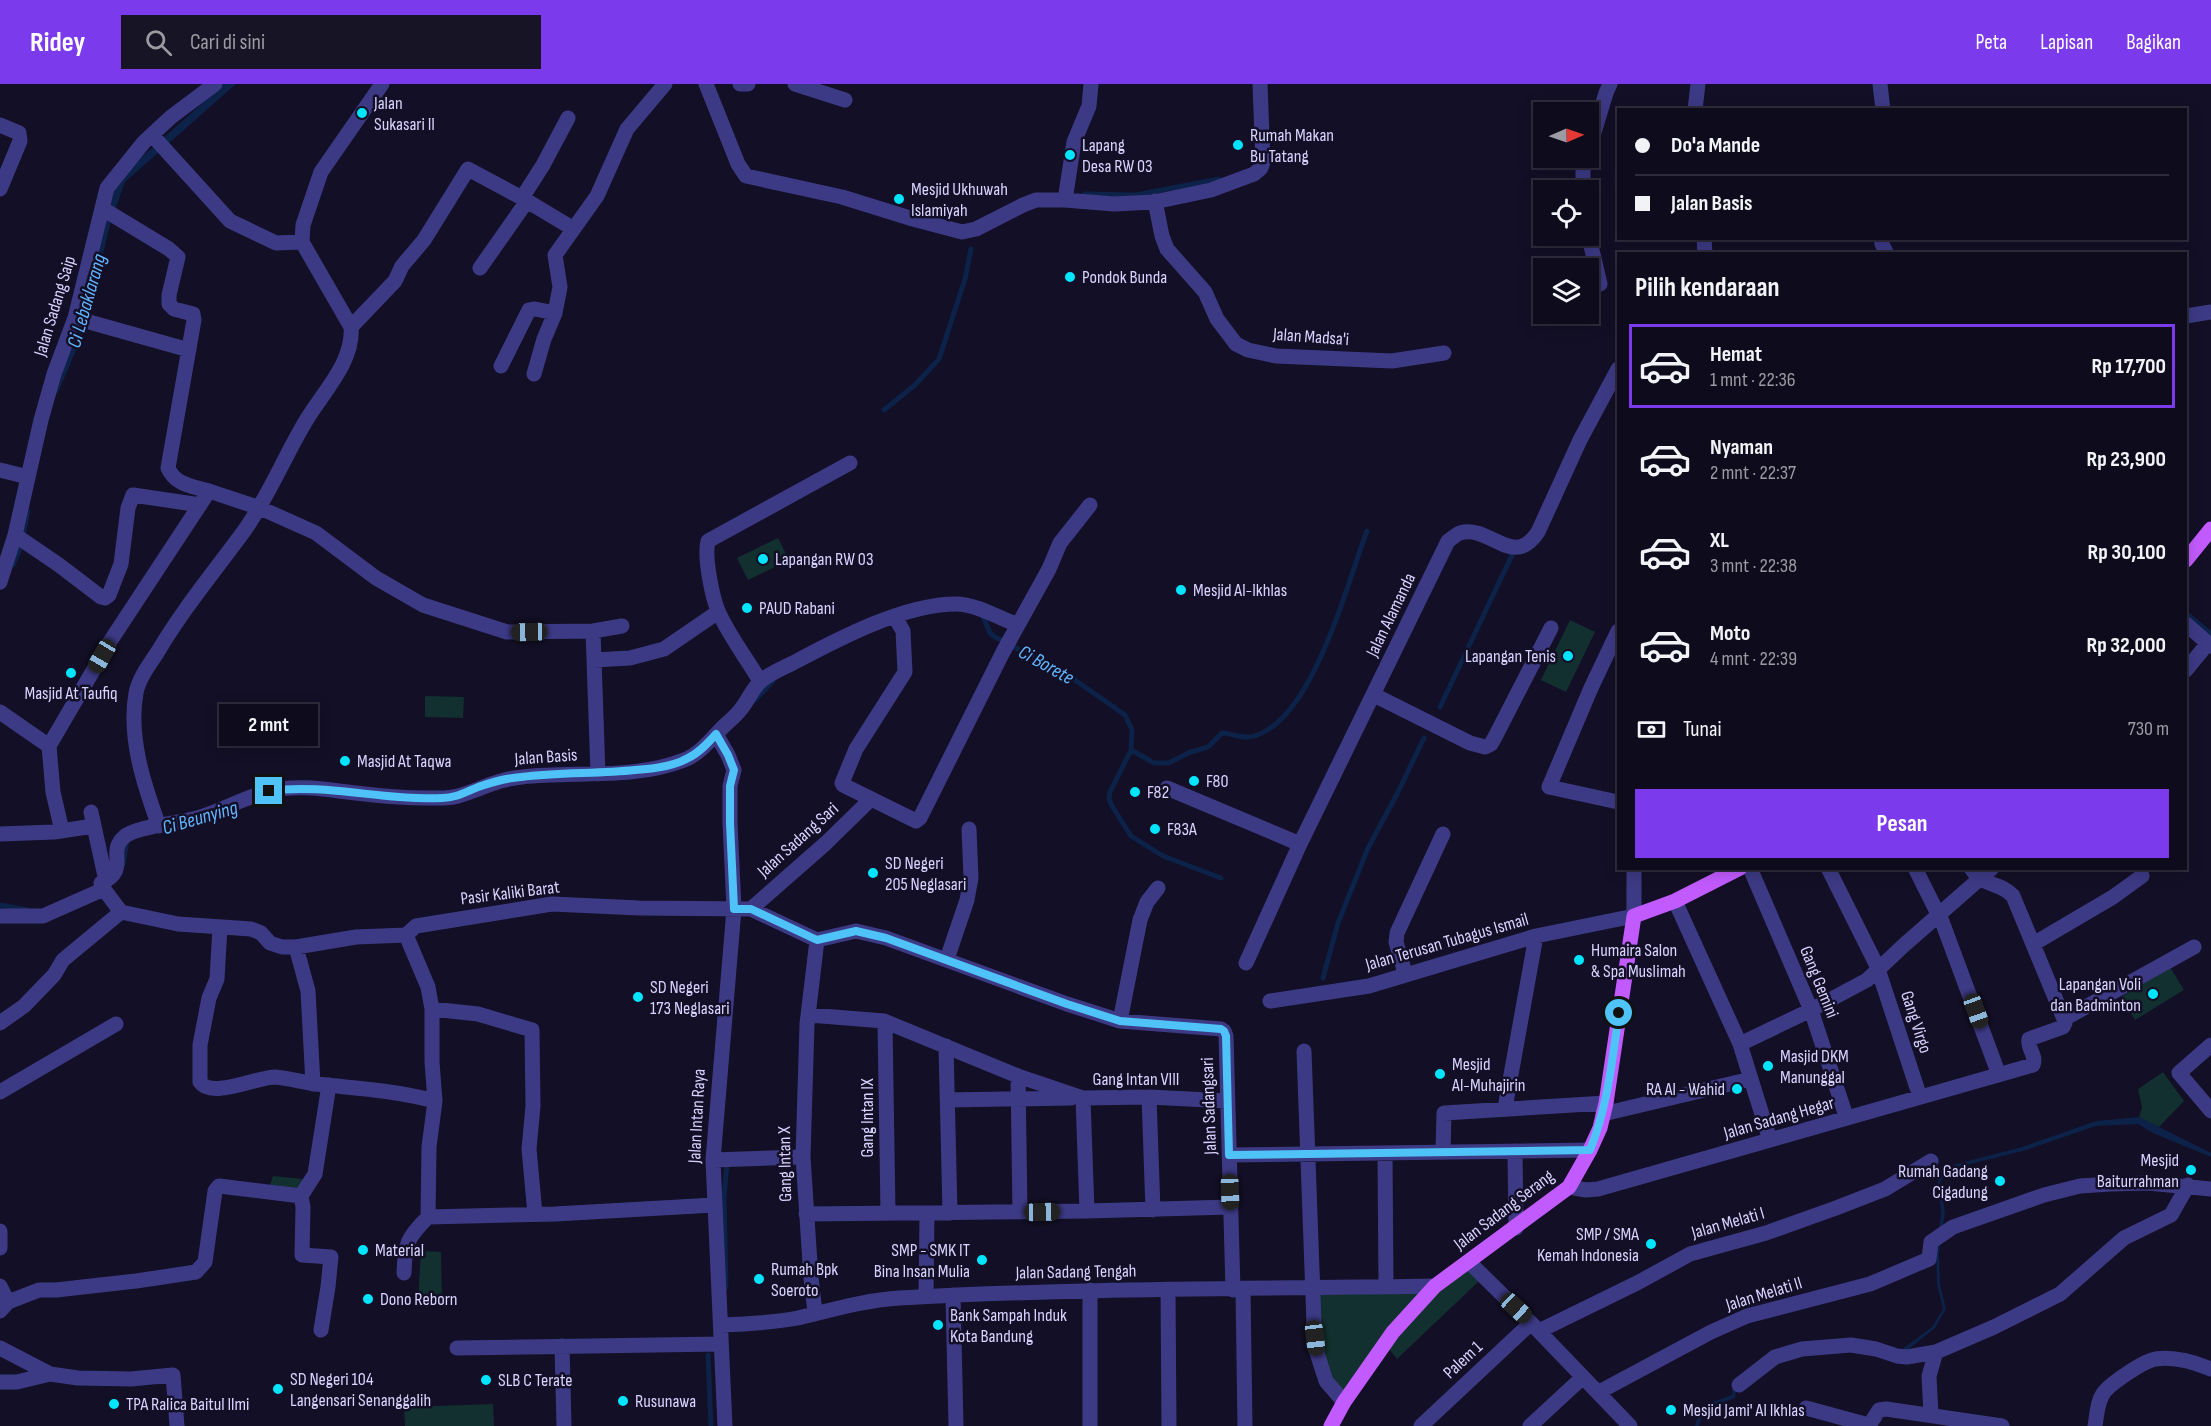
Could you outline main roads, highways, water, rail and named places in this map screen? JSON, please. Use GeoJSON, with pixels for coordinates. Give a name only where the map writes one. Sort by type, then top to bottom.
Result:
{"type":"FeatureCollection","features":[{"type":"Feature","properties":{"kind":"main road"},"geometry":{"type":"LineString","coordinates":[[2187,559],[2211,529]]}},
{"type":"Feature","properties":{"kind":"main road","name":"Jalan Sadang Serang"},"geometry":{"type":"LineString","coordinates":[[1331,1426],[1344,1402],[1393,1332],[1435,1286],[1569,1187],[1590,1150],[1605,1109],[1631,923],[1634,916],[1675,901],[1736,870]]}},
{"type":"Feature","properties":{"kind":"water"},"geometry":{"type":"Polygon","coordinates":[[[224,84],[236,84],[125,182],[112,219],[105,216],[118,178],[224,84]]]}},
{"type":"Feature","properties":{"kind":"water"},"geometry":{"type":"Polygon","coordinates":[[[2139,1117],[2211,1153],[2211,1157],[2153,1133],[2138,1124],[2096,1126],[2023,1151],[1950,1169],[1940,1182],[1945,1213],[1939,1253],[1940,1284],[1946,1309],[1935,1328],[1902,1354],[1861,1343],[1805,1346],[1774,1354],[1737,1383],[1735,1398],[1704,1409],[1699,1426],[1695,1426],[1701,1406],[1732,1395],[1733,1381],[1774,1351],[1821,1340],[1870,1343],[1901,1350],[1932,1327],[1943,1309],[1937,1284],[1936,1253],[1941,1213],[1937,1171],[2022,1147],[2096,1121],[2139,1117]]]}},
{"type":"Feature","properties":{"kind":"waterway"},"geometry":{"type":"LineString","coordinates":[[1085,194],[1136,195],[1219,179]]}},
{"type":"Feature","properties":{"kind":"waterway","name":"Ci Lebaklarang"},"geometry":{"type":"LineString","coordinates":[[56,391],[83,328],[110,214]]}},
{"type":"Feature","properties":{"kind":"waterway"},"geometry":{"type":"LineString","coordinates":[[884,410],[915,385],[939,359],[965,279],[971,249]]}},
{"type":"Feature","properties":{"kind":"waterway","name":"Ci Lebaklarang"},"geometry":{"type":"LineString","coordinates":[[13,565],[20,549],[28,511]]}},
{"type":"Feature","properties":{"kind":"waterway"},"geometry":{"type":"LineString","coordinates":[[1131,750],[1154,763],[1169,763],[1188,753],[1208,747],[1222,733],[1250,737],[1275,725],[1294,705],[1325,647],[1367,531]]}},
{"type":"Feature","properties":{"kind":"waterway"},"geometry":{"type":"LineString","coordinates":[[1440,707],[1513,553]]}},
{"type":"Feature","properties":{"kind":"waterway","name":"Ci Borete"},"geometry":{"type":"LineString","coordinates":[[982,614],[990,633],[995,637],[1068,675],[1125,715],[1132,730],[1131,750],[1110,792],[1109,799],[1131,836],[1163,856],[1221,878]]}},
{"type":"Feature","properties":{"kind":"waterway"},"geometry":{"type":"LineString","coordinates":[[2187,614],[2211,634]]}},
{"type":"Feature","properties":{"kind":"waterway","name":"Ci Beunying"},"geometry":{"type":"LineString","coordinates":[[755,700],[773,681]]}},
{"type":"Feature","properties":{"kind":"waterway"},"geometry":{"type":"LineString","coordinates":[[1323,978],[1338,923],[1368,848],[1424,738]]}},
{"type":"Feature","properties":{"kind":"waterway","name":"Ci Beunying"},"geometry":{"type":"LineString","coordinates":[[123,864],[127,841]]}},
{"type":"Feature","properties":{"kind":"waterway","name":"Ci Beunying"},"geometry":{"type":"LineString","coordinates":[[0,905],[27,910]]}},
{"type":"Feature","properties":{"kind":"waterway"},"geometry":{"type":"LineString","coordinates":[[726,1287],[724,1198],[727,1162]]}},
{"type":"Feature","properties":{"kind":"waterway"},"geometry":{"type":"LineString","coordinates":[[708,1355],[711,1426]]}},
{"type":"Feature","properties":{"kind":"place","name":"Jalan Sukasari II"},"geometry":{"type":"Point","coordinates":[362,113]}},
{"type":"Feature","properties":{"kind":"place","name":"Rumah Makan Bu Tatang"},"geometry":{"type":"Point","coordinates":[1238,145]}},
{"type":"Feature","properties":{"kind":"place","name":"Lapang Desa RW 03"},"geometry":{"type":"Point","coordinates":[1070,155]}},
{"type":"Feature","properties":{"kind":"place","name":"Mesjid Ukhuwah Islamiyah"},"geometry":{"type":"Point","coordinates":[899,199]}},
{"type":"Feature","properties":{"kind":"place","name":"Pondok Bunda"},"geometry":{"type":"Point","coordinates":[1070,277]}},
{"type":"Feature","properties":{"kind":"place","name":"Lapangan RW 03"},"geometry":{"type":"Point","coordinates":[763,559]}},
{"type":"Feature","properties":{"kind":"place","name":"Mesjid Al-Ikhlas"},"geometry":{"type":"Point","coordinates":[1181,590]}},
{"type":"Feature","properties":{"kind":"place","name":"PAUD Rabani"},"geometry":{"type":"Point","coordinates":[747,608]}},
{"type":"Feature","properties":{"kind":"place","name":"Lapangan Tenis"},"geometry":{"type":"Point","coordinates":[1568,656]}},
{"type":"Feature","properties":{"kind":"place","name":"Masjid At Taufiq"},"geometry":{"type":"Point","coordinates":[71,673]}},
{"type":"Feature","properties":{"kind":"place","name":"Masjid At Taqwa"},"geometry":{"type":"Point","coordinates":[345,761]}},
{"type":"Feature","properties":{"kind":"place","name":"F80"},"geometry":{"type":"Point","coordinates":[1194,781]}},
{"type":"Feature","properties":{"kind":"place","name":"F82"},"geometry":{"type":"Point","coordinates":[1135,792]}},
{"type":"Feature","properties":{"kind":"place","name":"F83A"},"geometry":{"type":"Point","coordinates":[1155,829]}},
{"type":"Feature","properties":{"kind":"place","name":"SD Negeri 205 Neglasari"},"geometry":{"type":"Point","coordinates":[873,873]}},
{"type":"Feature","properties":{"kind":"place","name":"Humaira Salon & Spa Muslimah"},"geometry":{"type":"Point","coordinates":[1579,960]}},
{"type":"Feature","properties":{"kind":"place","name":"Lapangan Voli dan Badminton"},"geometry":{"type":"Point","coordinates":[2153,994]}},
{"type":"Feature","properties":{"kind":"place","name":"SD Negeri 173 Neglasari"},"geometry":{"type":"Point","coordinates":[638,997]}},
{"type":"Feature","properties":{"kind":"place","name":"Masjid DKM Manunggal"},"geometry":{"type":"Point","coordinates":[1768,1066]}},
{"type":"Feature","properties":{"kind":"place","name":"Mesjid Al-Muhajirin"},"geometry":{"type":"Point","coordinates":[1440,1074]}},
{"type":"Feature","properties":{"kind":"place","name":"RA Al - Wahid"},"geometry":{"type":"Point","coordinates":[1737,1089]}},
{"type":"Feature","properties":{"kind":"place","name":"Mesjid Baiturrahman"},"geometry":{"type":"Point","coordinates":[2191,1170]}},
{"type":"Feature","properties":{"kind":"place","name":"Rumah Gadang Cigadung"},"geometry":{"type":"Point","coordinates":[2000,1181]}},
{"type":"Feature","properties":{"kind":"place","name":"SMP / SMA Kemah Indonesia"},"geometry":{"type":"Point","coordinates":[1651,1244]}},
{"type":"Feature","properties":{"kind":"place","name":"Material"},"geometry":{"type":"Point","coordinates":[363,1250]}},
{"type":"Feature","properties":{"kind":"place","name":"SMP - SMK IT Bina Insan Mulia"},"geometry":{"type":"Point","coordinates":[982,1260]}},
{"type":"Feature","properties":{"kind":"place","name":"Rumah Bpk Soeroto"},"geometry":{"type":"Point","coordinates":[759,1279]}},
{"type":"Feature","properties":{"kind":"place","name":"Dono Reborn"},"geometry":{"type":"Point","coordinates":[368,1299]}},
{"type":"Feature","properties":{"kind":"place","name":"Bank Sampah Induk Kota Bandung"},"geometry":{"type":"Point","coordinates":[938,1325]}},
{"type":"Feature","properties":{"kind":"place","name":"SLB C Terate"},"geometry":{"type":"Point","coordinates":[486,1380]}},
{"type":"Feature","properties":{"kind":"place","name":"SD Negeri 104 Langensari Senanggalih"},"geometry":{"type":"Point","coordinates":[278,1389]}},
{"type":"Feature","properties":{"kind":"place","name":"Rusunawa"},"geometry":{"type":"Point","coordinates":[623,1401]}},
{"type":"Feature","properties":{"kind":"place","name":"TPA Ralica Baitul Ilmi"},"geometry":{"type":"Point","coordinates":[114,1404]}},
{"type":"Feature","properties":{"kind":"place","name":"Mesjid Jami' Al Ikhlas"},"geometry":{"type":"Point","coordinates":[1671,1410]}}]}
